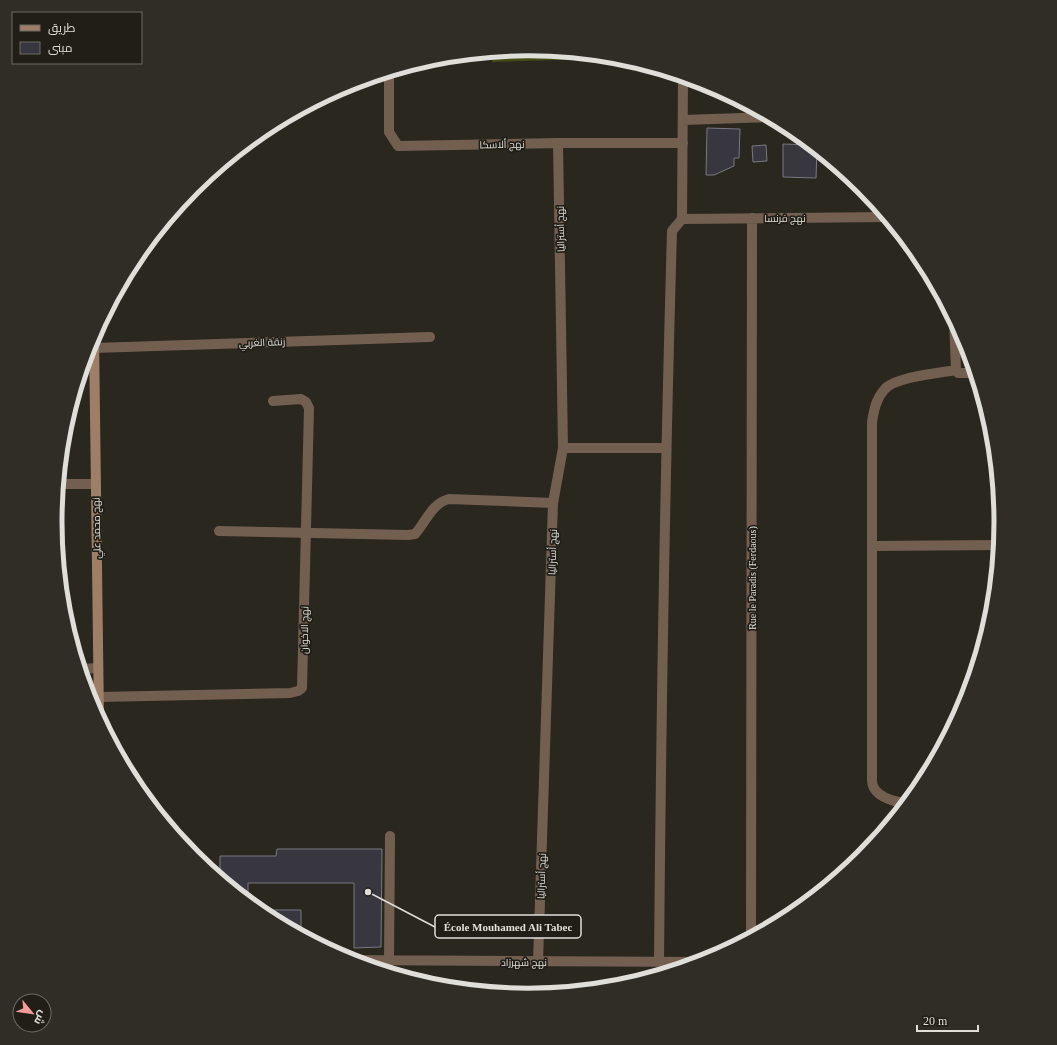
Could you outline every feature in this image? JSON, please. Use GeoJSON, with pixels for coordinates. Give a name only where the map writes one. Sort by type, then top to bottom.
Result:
{"type":"FeatureCollection","features":[{"type":"Feature","properties":{"kind":"street","name":"نهج ألاسكا"},"geometry":{"type":"LineString","coordinates":[[389,78],[389,132],[398,146],[558,143],[683,143]]}},
{"type":"Feature","properties":{"kind":"street"},"geometry":{"type":"LineString","coordinates":[[659,963],[665,448],[672,231],[682,219],[683,83]]}},
{"type":"Feature","properties":{"kind":"street"},"geometry":{"type":"LineString","coordinates":[[683,120],[761,117]]}},
{"type":"Feature","properties":{"kind":"street","name":"نهج أستراليا"},"geometry":{"type":"LineString","coordinates":[[538,962],[553,503],[563,448],[558,143]]}},
{"type":"Feature","properties":{"kind":"street","name":"نهج فرنسا"},"geometry":{"type":"LineString","coordinates":[[682,219],[881,217]]}},
{"type":"Feature","properties":{"kind":"street","name":"Rue le Paradis (Ferdaous)"},"geometry":{"type":"LineString","coordinates":[[751,933],[752,218]]}},
{"type":"Feature","properties":{"kind":"street"},"geometry":{"type":"LineString","coordinates":[[955,334],[956,370]]}},
{"type":"Feature","properties":{"kind":"street","name":"زنقة الغربي"},"geometry":{"type":"LineString","coordinates":[[99,341],[430,337]]}},
{"type":"Feature","properties":{"kind":"street","name":"نهج محمد علي"},"geometry":{"type":"LineString","coordinates":[[93,357],[99,703]]}},
{"type":"Feature","properties":{"kind":"street"},"geometry":{"type":"LineString","coordinates":[[902,802],[883,796],[874,789],[872,778],[872,422],[876,403],[885,388],[900,380],[956,370],[958,373],[970,373]]}},
{"type":"Feature","properties":{"kind":"street","name":"نهج الاخوان"},"geometry":{"type":"LineString","coordinates":[[99,697],[290,693],[298,691],[302,688],[309,408],[306,402],[301,399],[273,401]]}},
{"type":"Feature","properties":{"kind":"street"},"geometry":{"type":"LineString","coordinates":[[563,448],[665,448]]}},
{"type":"Feature","properties":{"kind":"street"},"geometry":{"type":"LineString","coordinates":[[64,484],[95,484]]}},
{"type":"Feature","properties":{"kind":"street"},"geometry":{"type":"LineString","coordinates":[[219,531],[408,535],[415,534],[435,507],[441,501],[449,499],[553,503]]}},
{"type":"Feature","properties":{"kind":"street"},"geometry":{"type":"LineString","coordinates":[[872,546],[994,545]]}},
{"type":"Feature","properties":{"kind":"street"},"geometry":{"type":"LineString","coordinates":[[86,669],[98,668]]}},
{"type":"Feature","properties":{"kind":"street"},"geometry":{"type":"LineString","coordinates":[[389,960],[390,836]]}},
{"type":"Feature","properties":{"kind":"street","name":"نهج شهرزاد"},"geometry":{"type":"LineString","coordinates":[[368,960],[659,963],[671,966]]}},
{"type":"Feature","properties":{"kind":"green space"},"geometry":{"type":"Polygon","coordinates":[[[528,56],[581,59],[492,62],[492,58],[528,56]]]}},
{"type":"Feature","properties":{"kind":"building"},"geometry":{"type":"Polygon","coordinates":[[[707,128],[740,129],[739,158],[734,158],[734,166],[714,175],[706,175],[707,128]]]}},
{"type":"Feature","properties":{"kind":"building"},"geometry":{"type":"Polygon","coordinates":[[[783,144],[802,145],[817,156],[816,178],[783,177],[783,144]]]}},
{"type":"Feature","properties":{"kind":"building"},"geometry":{"type":"Polygon","coordinates":[[[766,145],[767,161],[753,162],[752,146],[766,145]]]}},
{"type":"Feature","properties":{"kind":"building"},"geometry":{"type":"Polygon","coordinates":[[[277,849],[382,849],[381,947],[354,948],[354,883],[248,883],[248,895],[220,872],[220,856],[276,856],[277,849]]]}},
{"type":"Feature","properties":{"kind":"building"},"geometry":{"type":"Polygon","coordinates":[[[269,910],[301,910],[301,930],[269,910]]]}},
{"type":"Feature","properties":{"kind":"place","name":"École Mouhamed Ali Tabec"},"geometry":{"type":"Point","coordinates":[368,892]}}]}
